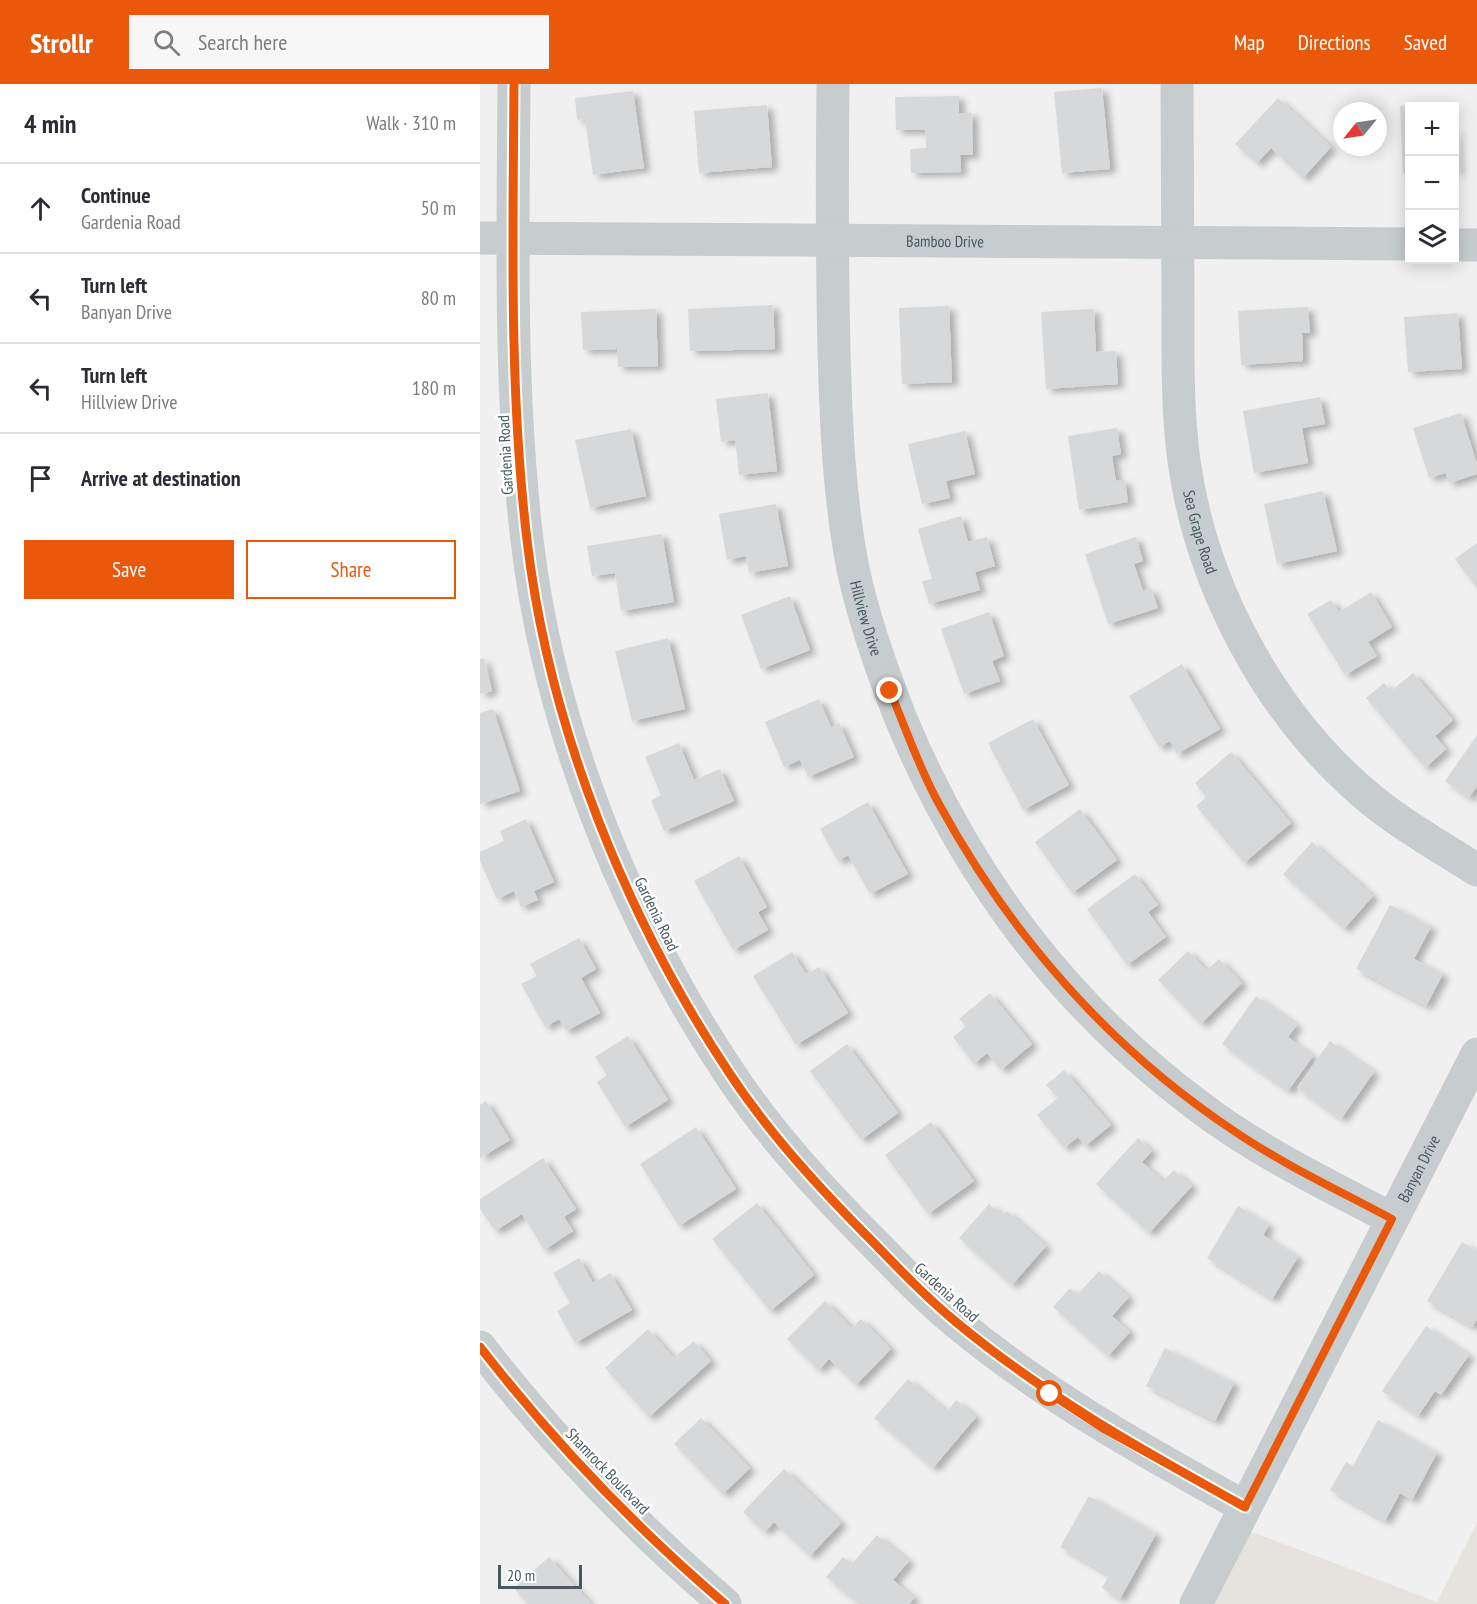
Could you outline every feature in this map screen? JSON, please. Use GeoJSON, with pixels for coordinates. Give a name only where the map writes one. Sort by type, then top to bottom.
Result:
{"type":"FeatureCollection","features":[{"type":"Feature","properties":{"kind":"street","name":"Gardenia Road"},"geometry":{"type":"LineString","coordinates":[[514,84],[513,239],[521,478],[527,544],[558,696],[603,832],[632,902],[676,984],[731,1076],[776,1134],[850,1219],[954,1321],[1050,1394],[1094,1422],[1245,1507]]}},
{"type":"Feature","properties":{"kind":"street","name":"Hillview Drive"},"geometry":{"type":"LineString","coordinates":[[832,84],[831,239],[837,433],[843,504],[854,570],[890,691],[938,802],[978,870],[1036,952],[1075,997],[1118,1039],[1197,1105],[1238,1134],[1392,1219]]}},
{"type":"Feature","properties":{"kind":"street","name":"Sea Grape Road"},"geometry":{"type":"LineString","coordinates":[[1177,84],[1178,386],[1184,461],[1198,531],[1212,573],[1231,614],[1277,695],[1331,763],[1383,809],[1477,870]]}},
{"type":"Feature","properties":{"kind":"street","name":"Bamboo Drive"},"geometry":{"type":"LineString","coordinates":[[480,238],[1405,244]]}},
{"type":"Feature","properties":{"kind":"street"},"geometry":{"type":"LineString","coordinates":[[1459,244],[1477,245]]}},
{"type":"Feature","properties":{"kind":"street","name":"Banyan Drive"},"geometry":{"type":"LineString","coordinates":[[1196,1604],[1477,1054]]}},
{"type":"Feature","properties":{"kind":"street","name":"Shamrock Boulevard"},"geometry":{"type":"LineString","coordinates":[[480,1347],[547,1428],[619,1506],[725,1604]]}},
{"type":"Feature","properties":{"kind":"shaded area"},"geometry":{"type":"Polygon","coordinates":[[[1477,1523],[1477,1604],[1202,1604],[1244,1529],[1437,1602],[1477,1523]]]}},
{"type":"Feature","properties":{"kind":"building"},"geometry":{"type":"Polygon","coordinates":[[[1102,88],[1110,169],[1062,173],[1054,92],[1102,88]]]}},
{"type":"Feature","properties":{"kind":"building"},"geometry":{"type":"Polygon","coordinates":[[[633,91],[644,168],[593,175],[585,119],[577,120],[575,98],[633,91]]]}},
{"type":"Feature","properties":{"kind":"building"},"geometry":{"type":"Polygon","coordinates":[[[959,96],[959,113],[972,113],[973,155],[960,155],[961,172],[911,173],[910,149],[926,148],[925,130],[896,130],[895,97],[959,96]]]}},
{"type":"Feature","properties":{"kind":"building"},"geometry":{"type":"Polygon","coordinates":[[[1278,98],[1331,147],[1303,178],[1271,148],[1257,163],[1235,144],[1278,98]]]}},
{"type":"Feature","properties":{"kind":"building"},"geometry":{"type":"Polygon","coordinates":[[[767,105],[772,167],[699,173],[694,111],[767,105]]]}},
{"type":"Feature","properties":{"kind":"building"},"geometry":{"type":"Polygon","coordinates":[[[1400,106],[1405,106],[1405,174],[1403,174],[1400,106]]]}},
{"type":"Feature","properties":{"kind":"building"},"geometry":{"type":"Polygon","coordinates":[[[773,305],[775,349],[690,351],[688,309],[773,305]]]}},
{"type":"Feature","properties":{"kind":"building"},"geometry":{"type":"Polygon","coordinates":[[[949,306],[952,382],[902,384],[899,308],[949,306]]]}},
{"type":"Feature","properties":{"kind":"building"},"geometry":{"type":"Polygon","coordinates":[[[1308,307],[1310,333],[1302,333],[1303,361],[1241,365],[1238,311],[1308,307]]]}},
{"type":"Feature","properties":{"kind":"building"},"geometry":{"type":"Polygon","coordinates":[[[656,309],[658,366],[618,367],[617,349],[583,350],[581,312],[656,309]]]}},
{"type":"Feature","properties":{"kind":"building"},"geometry":{"type":"Polygon","coordinates":[[[1094,309],[1096,352],[1116,351],[1118,384],[1046,389],[1041,312],[1094,309]]]}},
{"type":"Feature","properties":{"kind":"building"},"geometry":{"type":"Polygon","coordinates":[[[1458,313],[1462,369],[1408,372],[1404,317],[1458,313]]]}},
{"type":"Feature","properties":{"kind":"building"},"geometry":{"type":"Polygon","coordinates":[[[768,393],[777,471],[739,475],[735,440],[721,442],[716,399],[768,393]]]}},
{"type":"Feature","properties":{"kind":"building"},"geometry":{"type":"Polygon","coordinates":[[[1320,397],[1325,424],[1302,428],[1308,463],[1254,473],[1243,411],[1320,397]]]}},
{"type":"Feature","properties":{"kind":"building"},"geometry":{"type":"Polygon","coordinates":[[[1461,413],[1477,464],[1477,474],[1449,483],[1446,473],[1429,478],[1413,428],[1461,413]]]}},
{"type":"Feature","properties":{"kind":"building"},"geometry":{"type":"Polygon","coordinates":[[[1117,428],[1121,454],[1112,456],[1116,481],[1125,480],[1128,502],[1079,510],[1068,436],[1117,428]]]}},
{"type":"Feature","properties":{"kind":"building"},"geometry":{"type":"Polygon","coordinates":[[[631,429],[646,496],[590,508],[575,440],[631,429]]]}},
{"type":"Feature","properties":{"kind":"building"},"geometry":{"type":"Polygon","coordinates":[[[965,431],[975,474],[946,481],[950,498],[922,504],[908,444],[965,431]]]}},
{"type":"Feature","properties":{"kind":"building"},"geometry":{"type":"Polygon","coordinates":[[[1323,491],[1337,551],[1277,564],[1264,504],[1323,491]]]}},
{"type":"Feature","properties":{"kind":"building"},"geometry":{"type":"Polygon","coordinates":[[[776,504],[788,566],[749,573],[746,556],[727,560],[719,514],[776,504]]]}},
{"type":"Feature","properties":{"kind":"building"},"geometry":{"type":"Polygon","coordinates":[[[961,516],[968,542],[987,537],[995,566],[975,572],[980,590],[929,604],[922,581],[932,579],[918,529],[961,516]]]}},
{"type":"Feature","properties":{"kind":"building"},"geometry":{"type":"Polygon","coordinates":[[[662,534],[674,602],[621,611],[615,573],[592,576],[587,546],[662,534]]]}},
{"type":"Feature","properties":{"kind":"building"},"geometry":{"type":"Polygon","coordinates":[[[1136,537],[1143,561],[1134,564],[1143,591],[1151,588],[1158,608],[1108,624],[1085,554],[1136,537]]]}},
{"type":"Feature","properties":{"kind":"building"},"geometry":{"type":"Polygon","coordinates":[[[1477,543],[1477,588],[1455,559],[1477,543]]]}},
{"type":"Feature","properties":{"kind":"building"},"geometry":{"type":"Polygon","coordinates":[[[1371,592],[1392,627],[1368,642],[1377,656],[1345,675],[1307,614],[1331,600],[1339,612],[1371,592]]]}},
{"type":"Feature","properties":{"kind":"building"},"geometry":{"type":"Polygon","coordinates":[[[790,596],[810,650],[761,669],[741,615],[790,596]]]}},
{"type":"Feature","properties":{"kind":"building"},"geometry":{"type":"Polygon","coordinates":[[[989,612],[1004,656],[992,661],[1000,681],[964,694],[941,629],[989,612]]]}},
{"type":"Feature","properties":{"kind":"building"},"geometry":{"type":"Polygon","coordinates":[[[668,638],[685,709],[632,721],[615,651],[668,638]]]}},
{"type":"Feature","properties":{"kind":"building"},"geometry":{"type":"Polygon","coordinates":[[[484,658],[492,691],[480,694],[480,659],[484,658]]]}},
{"type":"Feature","properties":{"kind":"building"},"geometry":{"type":"Polygon","coordinates":[[[1182,664],[1220,729],[1177,754],[1170,741],[1159,747],[1129,696],[1182,664]]]}},
{"type":"Feature","properties":{"kind":"building"},"geometry":{"type":"Polygon","coordinates":[[[1413,673],[1453,720],[1435,736],[1446,749],[1425,768],[1366,698],[1384,683],[1391,691],[1413,673]]]}},
{"type":"Feature","properties":{"kind":"building"},"geometry":{"type":"Polygon","coordinates":[[[819,699],[831,727],[839,723],[854,757],[808,777],[800,760],[784,767],[765,722],[819,699]]]}},
{"type":"Feature","properties":{"kind":"building"},"geometry":{"type":"Polygon","coordinates":[[[493,709],[520,791],[480,804],[480,713],[493,709]]]}},
{"type":"Feature","properties":{"kind":"building"},"geometry":{"type":"Polygon","coordinates":[[[1033,719],[1069,785],[1023,810],[988,743],[1033,719]]]}},
{"type":"Feature","properties":{"kind":"building"},"geometry":{"type":"Polygon","coordinates":[[[1477,735],[1477,786],[1469,798],[1445,781],[1477,735]]]}},
{"type":"Feature","properties":{"kind":"building"},"geometry":{"type":"Polygon","coordinates":[[[679,743],[694,780],[720,769],[734,801],[664,831],[651,800],[661,795],[645,757],[679,743]]]}},
{"type":"Feature","properties":{"kind":"building"},"geometry":{"type":"Polygon","coordinates":[[[1231,752],[1291,823],[1244,863],[1196,806],[1206,797],[1195,783],[1231,752]]]}},
{"type":"Feature","properties":{"kind":"building"},"geometry":{"type":"Polygon","coordinates":[[[868,802],[908,874],[870,894],[848,855],[838,861],[820,829],[868,802]]]}},
{"type":"Feature","properties":{"kind":"building"},"geometry":{"type":"Polygon","coordinates":[[[1080,809],[1117,860],[1072,893],[1035,842],[1080,809]]]}},
{"type":"Feature","properties":{"kind":"building"},"geometry":{"type":"Polygon","coordinates":[[[526,819],[554,882],[534,891],[538,900],[521,907],[514,891],[497,899],[480,861],[480,852],[504,841],[500,831],[526,819]]]}},
{"type":"Feature","properties":{"kind":"building"},"geometry":{"type":"Polygon","coordinates":[[[1312,842],[1373,896],[1344,929],[1283,874],[1312,842]]]}},
{"type":"Feature","properties":{"kind":"building"},"geometry":{"type":"Polygon","coordinates":[[[739,856],[767,907],[758,912],[768,930],[733,950],[694,881],[739,856]]]}},
{"type":"Feature","properties":{"kind":"building"},"geometry":{"type":"Polygon","coordinates":[[[1135,874],[1158,905],[1148,912],[1166,937],[1127,965],[1087,909],[1135,874]]]}},
{"type":"Feature","properties":{"kind":"building"},"geometry":{"type":"Polygon","coordinates":[[[1390,905],[1431,927],[1414,959],[1443,974],[1426,1006],[1356,969],[1390,905]]]}},
{"type":"Feature","properties":{"kind":"building"},"geometry":{"type":"Polygon","coordinates":[[[579,938],[596,969],[581,978],[600,1013],[566,1031],[559,1019],[545,1027],[521,984],[537,976],[530,964],[579,938]]]}},
{"type":"Feature","properties":{"kind":"building"},"geometry":{"type":"Polygon","coordinates":[[[1188,951],[1207,970],[1219,959],[1242,983],[1201,1024],[1158,980],[1188,951]]]}},
{"type":"Feature","properties":{"kind":"building"},"geometry":{"type":"Polygon","coordinates":[[[792,952],[806,974],[819,967],[848,1013],[796,1045],[753,976],[792,952]]]}},
{"type":"Feature","properties":{"kind":"building"},"geometry":{"type":"Polygon","coordinates":[[[990,993],[1032,1044],[1001,1070],[987,1053],[974,1064],[953,1037],[966,1026],[959,1019],[990,993]]]}},
{"type":"Feature","properties":{"kind":"building"},"geometry":{"type":"Polygon","coordinates":[[[1256,996],[1297,1025],[1288,1037],[1313,1056],[1288,1091],[1222,1044],[1256,996]]]}},
{"type":"Feature","properties":{"kind":"building"},"geometry":{"type":"Polygon","coordinates":[[[628,1036],[668,1100],[625,1127],[597,1082],[607,1075],[595,1057],[628,1036]]]}},
{"type":"Feature","properties":{"kind":"building"},"geometry":{"type":"Polygon","coordinates":[[[1330,1041],[1374,1072],[1341,1119],[1297,1088],[1330,1041]]]}},
{"type":"Feature","properties":{"kind":"building"},"geometry":{"type":"Polygon","coordinates":[[[847,1044],[898,1113],[861,1140],[810,1071],[847,1044]]]}},
{"type":"Feature","properties":{"kind":"building"},"geometry":{"type":"Polygon","coordinates":[[[1064,1070],[1111,1125],[1085,1146],[1078,1137],[1064,1148],[1037,1115],[1058,1098],[1046,1085],[1064,1070]]]}},
{"type":"Feature","properties":{"kind":"building"},"geometry":{"type":"Polygon","coordinates":[[[486,1101],[510,1140],[480,1158],[480,1105],[486,1101]]]}},
{"type":"Feature","properties":{"kind":"building"},"geometry":{"type":"Polygon","coordinates":[[[931,1122],[974,1181],[928,1214],[885,1155],[931,1122]]]}},
{"type":"Feature","properties":{"kind":"building"},"geometry":{"type":"Polygon","coordinates":[[[696,1127],[736,1189],[679,1226],[640,1164],[696,1127]]]}},
{"type":"Feature","properties":{"kind":"building"},"geometry":{"type":"Polygon","coordinates":[[[1138,1138],[1152,1151],[1142,1162],[1163,1181],[1174,1170],[1192,1186],[1149,1233],[1096,1184],[1138,1138]]]}},
{"type":"Feature","properties":{"kind":"building"},"geometry":{"type":"Polygon","coordinates":[[[543,1158],[576,1209],[564,1217],[573,1231],[544,1250],[522,1214],[495,1231],[480,1209],[480,1199],[543,1158]]]}},
{"type":"Feature","properties":{"kind":"building"},"geometry":{"type":"Polygon","coordinates":[[[757,1203],[814,1275],[770,1311],[712,1239],[757,1203]]]}},
{"type":"Feature","properties":{"kind":"building"},"geometry":{"type":"Polygon","coordinates":[[[989,1204],[1002,1215],[1007,1211],[1046,1246],[1012,1285],[959,1238],[989,1204]]]}},
{"type":"Feature","properties":{"kind":"building"},"geometry":{"type":"Polygon","coordinates":[[[1238,1206],[1269,1225],[1263,1235],[1298,1257],[1272,1299],[1207,1258],[1238,1206]]]}},
{"type":"Feature","properties":{"kind":"building"},"geometry":{"type":"Polygon","coordinates":[[[1462,1242],[1477,1251],[1477,1319],[1472,1327],[1427,1301],[1462,1242]]]}},
{"type":"Feature","properties":{"kind":"building"},"geometry":{"type":"Polygon","coordinates":[[[579,1258],[593,1283],[610,1273],[632,1310],[575,1343],[557,1311],[570,1303],[553,1273],[579,1258]]]}},
{"type":"Feature","properties":{"kind":"building"},"geometry":{"type":"Polygon","coordinates":[[[1099,1271],[1129,1297],[1112,1316],[1130,1332],[1108,1356],[1053,1307],[1070,1288],[1077,1295],[1099,1271]]]}},
{"type":"Feature","properties":{"kind":"building"},"geometry":{"type":"Polygon","coordinates":[[[825,1301],[852,1328],[861,1319],[891,1349],[856,1385],[829,1359],[819,1370],[787,1339],[825,1301]]]}},
{"type":"Feature","properties":{"kind":"building"},"geometry":{"type":"Polygon","coordinates":[[[1426,1326],[1469,1355],[1441,1395],[1435,1391],[1418,1416],[1382,1391],[1426,1326]]]}},
{"type":"Feature","properties":{"kind":"building"},"geometry":{"type":"Polygon","coordinates":[[[648,1329],[674,1358],[694,1341],[711,1361],[649,1417],[605,1368],[648,1329]]]}},
{"type":"Feature","properties":{"kind":"building"},"geometry":{"type":"Polygon","coordinates":[[[1165,1348],[1234,1383],[1215,1421],[1146,1386],[1165,1348]]]}},
{"type":"Feature","properties":{"kind":"building"},"geometry":{"type":"Polygon","coordinates":[[[908,1379],[947,1412],[956,1400],[976,1417],[933,1468],[874,1418],[908,1379]]]}},
{"type":"Feature","properties":{"kind":"building"},"geometry":{"type":"Polygon","coordinates":[[[701,1418],[750,1468],[723,1494],[674,1444],[701,1418]]]}},
{"type":"Feature","properties":{"kind":"building"},"geometry":{"type":"Polygon","coordinates":[[[1378,1420],[1437,1453],[1412,1500],[1400,1493],[1385,1521],[1330,1490],[1346,1462],[1353,1466],[1378,1420]]]}},
{"type":"Feature","properties":{"kind":"building"},"geometry":{"type":"Polygon","coordinates":[[[784,1469],[841,1523],[810,1556],[774,1522],[765,1532],[743,1512],[784,1469]]]}},
{"type":"Feature","properties":{"kind":"building"},"geometry":{"type":"Polygon","coordinates":[[[1089,1496],[1156,1534],[1120,1599],[1102,1588],[1109,1575],[1060,1547],[1089,1496]]]}},
{"type":"Feature","properties":{"kind":"building"},"geometry":{"type":"Polygon","coordinates":[[[877,1535],[909,1561],[893,1580],[914,1598],[909,1604],[859,1604],[826,1577],[843,1557],[852,1564],[877,1535]]]}},
{"type":"Feature","properties":{"kind":"building"},"geometry":{"type":"Polygon","coordinates":[[[549,1557],[591,1604],[528,1604],[514,1588],[549,1557]]]}},
{"type":"Feature","properties":{"kind":"cycle path"},"geometry":{"type":"LineString","coordinates":[[514,84],[513,312],[517,426],[527,540],[538,610],[553,680],[573,750],[626,886],[658,951],[692,1014],[730,1074],[780,1141],[817,1184],[924,1294],[990,1349],[1060,1398],[1245,1507]]}},
{"type":"Feature","properties":{"kind":"cycle path"},"geometry":{"type":"LineString","coordinates":[[480,1347],[536,1416],[596,1482],[659,1545],[725,1604]]}},
{"type":"Feature","properties":{"kind":"route"},"geometry":{"type":"LineString","coordinates":[[890,691],[938,802],[971,860],[1004,910],[1075,997],[1118,1039],[1159,1074],[1238,1134],[1277,1158],[1392,1219],[1245,1507],[1102,1428],[1050,1394]]}}]}
